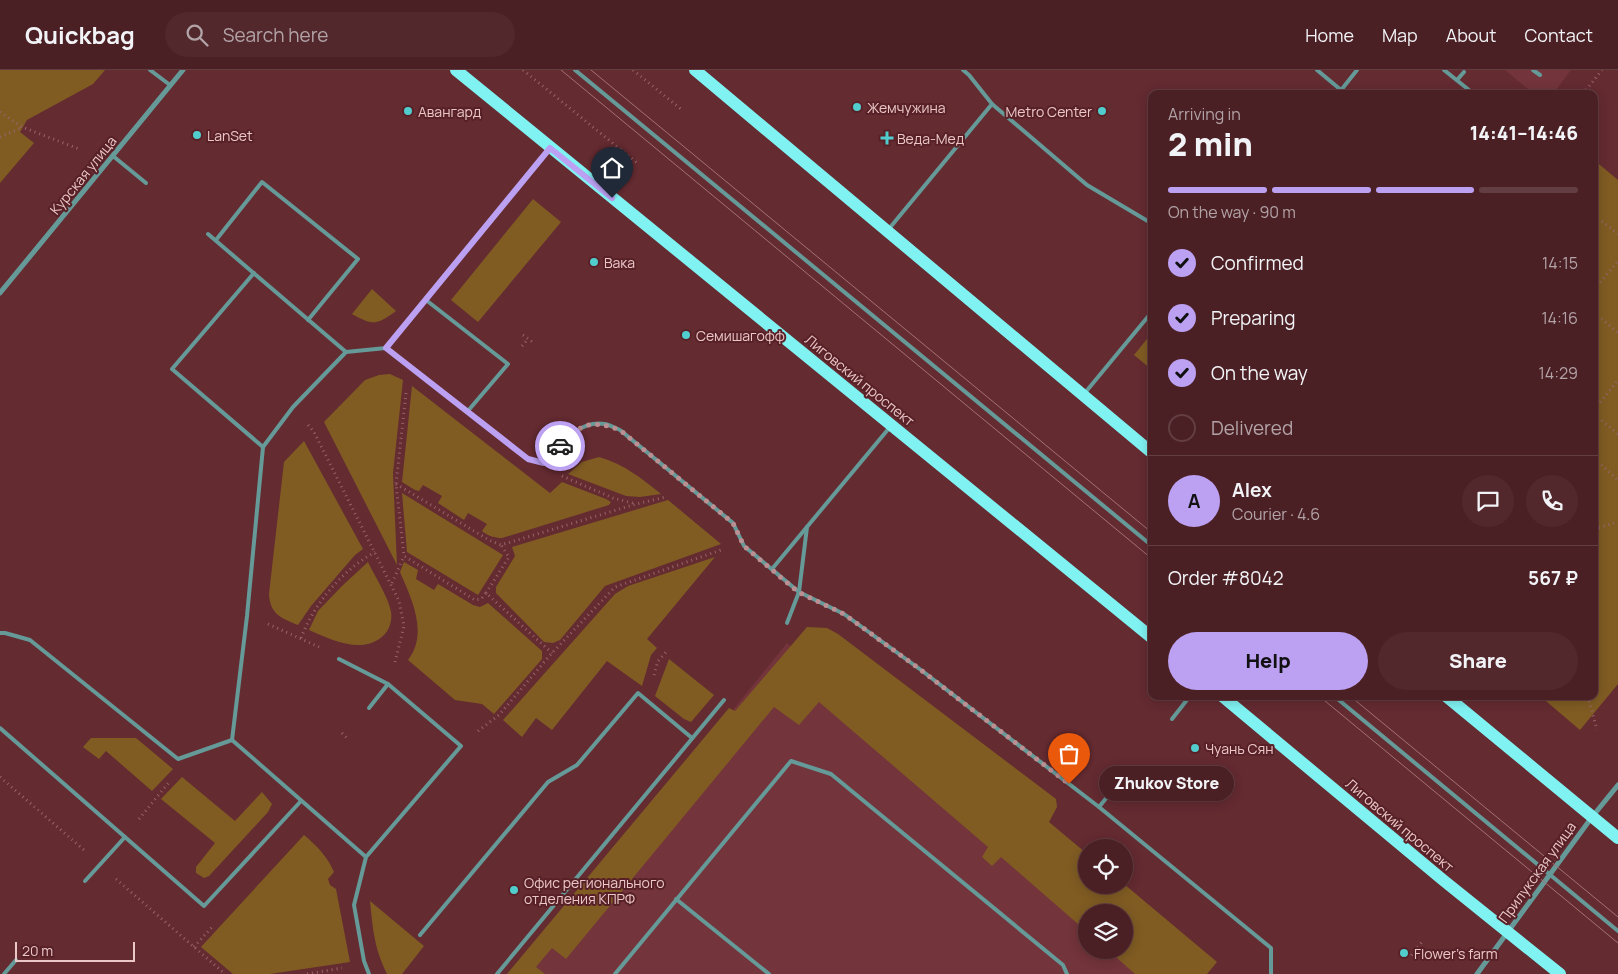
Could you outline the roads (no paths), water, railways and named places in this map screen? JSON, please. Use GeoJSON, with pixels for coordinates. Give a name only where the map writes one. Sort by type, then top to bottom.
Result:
{"type":"FeatureCollection","features":[{"type":"Feature","properties":{"kind":"main road","name":"Лиговский проспект"},"geometry":{"type":"LineString","coordinates":[[456,70],[1148,636]]}},
{"type":"Feature","properties":{"kind":"main road"},"geometry":{"type":"LineString","coordinates":[[695,70],[886,232],[1148,450]]}},
{"type":"Feature","properties":{"kind":"main road","name":"Лиговский проспект"},"geometry":{"type":"LineString","coordinates":[[1227,700],[1443,880],[1560,974]]}},
{"type":"Feature","properties":{"kind":"main road"},"geometry":{"type":"LineString","coordinates":[[1451,700],[1618,838]]}},
{"type":"Feature","properties":{"kind":"street","name":"Курская улица"},"geometry":{"type":"LineString","coordinates":[[0,293],[183,70]]}},
{"type":"Feature","properties":{"kind":"street","name":"Прилукская улица"},"geometry":{"type":"LineString","coordinates":[[1477,974],[1592,817],[1618,785]]}},
{"type":"Feature","properties":{"kind":"lane"},"geometry":{"type":"LineString","coordinates":[[150,70],[170,86]]}},
{"type":"Feature","properties":{"kind":"lane"},"geometry":{"type":"LineString","coordinates":[[575,70],[1148,543]]}},
{"type":"Feature","properties":{"kind":"lane"},"geometry":{"type":"LineString","coordinates":[[963,70],[992,104],[1087,185],[1148,221]]}},
{"type":"Feature","properties":{"kind":"lane"},"geometry":{"type":"LineString","coordinates":[[1317,70],[1337,90]]}},
{"type":"Feature","properties":{"kind":"lane"},"geometry":{"type":"LineString","coordinates":[[1341,90],[1358,70]]}},
{"type":"Feature","properties":{"kind":"lane"},"geometry":{"type":"LineString","coordinates":[[1444,70],[1469,90]]}},
{"type":"Feature","properties":{"kind":"lane"},"geometry":{"type":"LineString","coordinates":[[1533,70],[1540,75]]}},
{"type":"Feature","properties":{"kind":"lane"},"geometry":{"type":"LineString","coordinates":[[1457,80],[1464,72]]}},
{"type":"Feature","properties":{"kind":"lane"},"geometry":{"type":"LineString","coordinates":[[886,232],[992,104]]}},
{"type":"Feature","properties":{"kind":"lane"},"geometry":{"type":"LineString","coordinates":[[232,740],[247,616],[263,448],[293,407],[346,352],[386,348],[550,148]]}},
{"type":"Feature","properties":{"kind":"lane"},"geometry":{"type":"LineString","coordinates":[[113,156],[146,183]]}},
{"type":"Feature","properties":{"kind":"lane"},"geometry":{"type":"LineString","coordinates":[[216,240],[262,182],[358,259],[308,320]]}},
{"type":"Feature","properties":{"kind":"lane"},"geometry":{"type":"LineString","coordinates":[[208,234],[346,352]]}},
{"type":"Feature","properties":{"kind":"lane"},"geometry":{"type":"LineString","coordinates":[[254,273],[172,369],[263,448]]}},
{"type":"Feature","properties":{"kind":"lane"},"geometry":{"type":"LineString","coordinates":[[426,300],[508,364],[467,412]]}},
{"type":"Feature","properties":{"kind":"lane"},"geometry":{"type":"LineString","coordinates":[[1083,396],[1148,317]]}},
{"type":"Feature","properties":{"kind":"lane"},"geometry":{"type":"LineString","coordinates":[[386,348],[414,372],[528,459],[544,463],[574,431],[591,424],[605,424],[620,430],[733,523],[744,546],[798,592],[844,614],[921,670],[1099,807],[1270,948],[1271,974]]}},
{"type":"Feature","properties":{"kind":"lane"},"geometry":{"type":"LineString","coordinates":[[772,570],[891,424]]}},
{"type":"Feature","properties":{"kind":"lane"},"geometry":{"type":"LineString","coordinates":[[787,623],[798,592],[806,527]]}},
{"type":"Feature","properties":{"kind":"lane"},"geometry":{"type":"LineString","coordinates":[[0,633],[30,640],[178,759],[232,740]]}},
{"type":"Feature","properties":{"kind":"lane"},"geometry":{"type":"LineString","coordinates":[[339,659],[388,684],[461,746],[366,857],[354,905],[364,961],[369,974]]}},
{"type":"Feature","properties":{"kind":"lane"},"geometry":{"type":"LineString","coordinates":[[369,708],[388,684]]}},
{"type":"Feature","properties":{"kind":"lane"},"geometry":{"type":"LineString","coordinates":[[420,935],[548,782],[577,764],[638,693],[692,738]]}},
{"type":"Feature","properties":{"kind":"lane"},"geometry":{"type":"LineString","coordinates":[[497,974],[724,700]]}},
{"type":"Feature","properties":{"kind":"lane"},"geometry":{"type":"LineString","coordinates":[[1172,719],[1187,700]]}},
{"type":"Feature","properties":{"kind":"lane"},"geometry":{"type":"LineString","coordinates":[[1339,700],[1618,930]]}},
{"type":"Feature","properties":{"kind":"lane"},"geometry":{"type":"LineString","coordinates":[[0,728],[204,906],[301,801]]}},
{"type":"Feature","properties":{"kind":"lane"},"geometry":{"type":"LineString","coordinates":[[232,740],[366,857]]}},
{"type":"Feature","properties":{"kind":"lane"},"geometry":{"type":"LineString","coordinates":[[615,974],[791,761],[831,774],[1063,965],[1067,974]]}},
{"type":"Feature","properties":{"kind":"lane"},"geometry":{"type":"LineString","coordinates":[[1099,807],[1112,791]]}},
{"type":"Feature","properties":{"kind":"lane"},"geometry":{"type":"LineString","coordinates":[[85,882],[125,837]]}},
{"type":"Feature","properties":{"kind":"lane"},"geometry":{"type":"LineString","coordinates":[[676,899],[769,974]]}},
{"type":"Feature","properties":{"kind":"lane"},"geometry":{"type":"LineString","coordinates":[[4,974],[16,960]]}},
{"type":"Feature","properties":{"kind":"tram line"},"geometry":{"type":"LineString","coordinates":[[561,70],[1148,556]]}},
{"type":"Feature","properties":{"kind":"tram line"},"geometry":{"type":"LineString","coordinates":[[591,70],[1148,530]]}},
{"type":"Feature","properties":{"kind":"tram line"},"geometry":{"type":"LineString","coordinates":[[1324,700],[1618,943]]}},
{"type":"Feature","properties":{"kind":"tram line"},"geometry":{"type":"LineString","coordinates":[[1355,700],[1618,917]]}},
{"type":"Feature","properties":{"kind":"place","name":"Жемчужина"},"geometry":{"type":"Point","coordinates":[857,107]}},
{"type":"Feature","properties":{"kind":"place","name":"Авангард"},"geometry":{"type":"Point","coordinates":[408,111]}},
{"type":"Feature","properties":{"kind":"place","name":"Metro Center"},"geometry":{"type":"Point","coordinates":[1102,111]}},
{"type":"Feature","properties":{"kind":"place","name":"LanSet"},"geometry":{"type":"Point","coordinates":[197,135]}},
{"type":"Feature","properties":{"kind":"place","name":"Веда-Мед"},"geometry":{"type":"Point","coordinates":[887,138]}},
{"type":"Feature","properties":{"kind":"place","name":"Вака"},"geometry":{"type":"Point","coordinates":[594,262]}},
{"type":"Feature","properties":{"kind":"place","name":"Семишагофф"},"geometry":{"type":"Point","coordinates":[686,335]}},
{"type":"Feature","properties":{"kind":"place","name":"Чуань Сян"},"geometry":{"type":"Point","coordinates":[1195,748]}},
{"type":"Feature","properties":{"kind":"place","name":"Zhukov Store"},"geometry":{"type":"Point","coordinates":[1069,784]}},
{"type":"Feature","properties":{"kind":"place","name":"Офис регионального отделения КПРФ"},"geometry":{"type":"Point","coordinates":[514,890]}},
{"type":"Feature","properties":{"kind":"place","name":"Flower's farm"},"geometry":{"type":"Point","coordinates":[1404,953]}}]}
